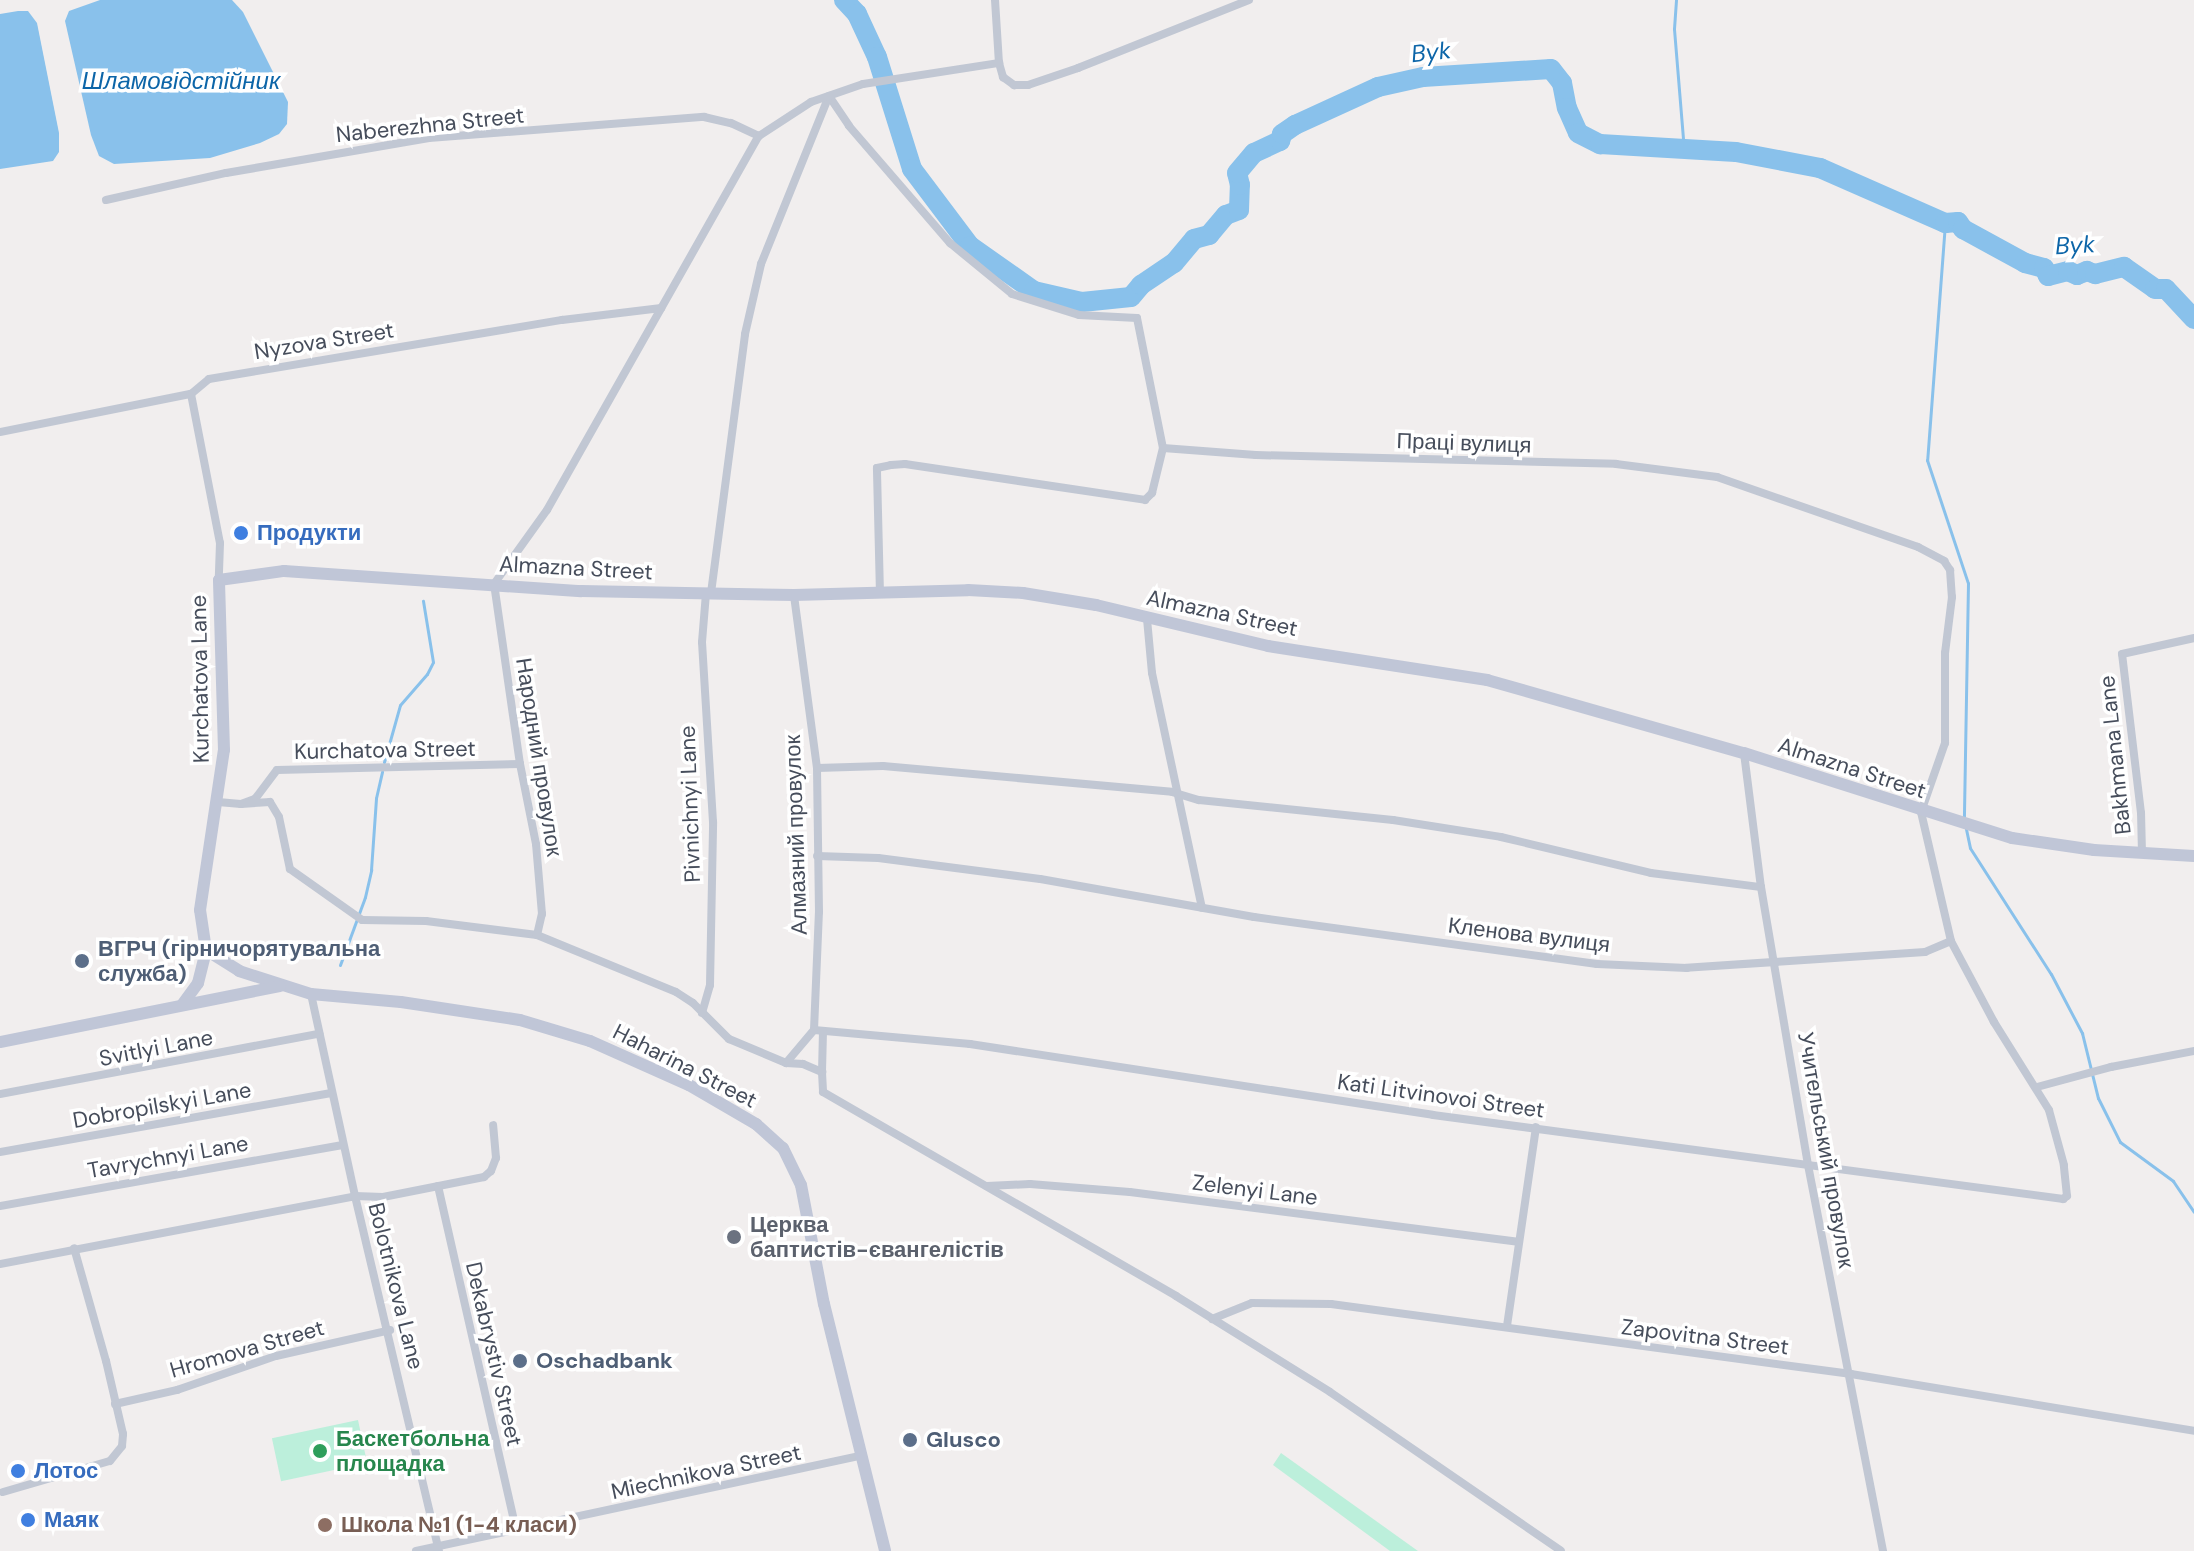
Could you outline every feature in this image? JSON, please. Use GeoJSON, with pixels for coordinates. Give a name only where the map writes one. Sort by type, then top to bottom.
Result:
{"type":"FeatureCollection","features":[{"type":"Feature","properties":{"kind":"main road","name":"Almazna Street"},"geometry":{"type":"LineString","coordinates":[[219,580],[284,571],[581,591],[794,595],[968,590],[1023,593],[1096,605],[1268,646],[1487,680],[1744,753],[1921,812],[2012,838],[2194,856]]}},
{"type":"Feature","properties":{"kind":"main road","name":"Kurchatova Lane"},"geometry":{"type":"LineString","coordinates":[[182,1005],[198,983],[206,950],[200,910],[224,750],[219,580]]}},
{"type":"Feature","properties":{"kind":"main road","name":"Haharina Street"},"geometry":{"type":"LineString","coordinates":[[206,950],[239,971],[311,994],[401,1002],[520,1020],[590,1041],[689,1085],[756,1124],[783,1148],[801,1185],[824,1304],[885,1551]]}},
{"type":"Feature","properties":{"kind":"main road"},"geometry":{"type":"LineString","coordinates":[[0,1042],[283,985]]}},
{"type":"Feature","properties":{"kind":"street"},"geometry":{"type":"LineString","coordinates":[[995,0],[999,63],[1003,77],[1014,85],[1028,85],[1249,0]]}},
{"type":"Feature","properties":{"kind":"street"},"geometry":{"type":"LineString","coordinates":[[494,584],[547,510],[759,136],[811,102],[863,84],[908,74],[999,63]]}},
{"type":"Feature","properties":{"kind":"street"},"geometry":{"type":"LineString","coordinates":[[829,96],[849,126],[950,243],[1012,294],[1079,315],[1137,318],[1163,448],[1152,493],[1145,500],[905,464],[877,468],[880,594]]}},
{"type":"Feature","properties":{"kind":"street","name":"Pivnichnyi Lane"},"geometry":{"type":"LineString","coordinates":[[702,1013],[710,985],[713,822],[702,642],[745,334],[761,264],[829,96]]}},
{"type":"Feature","properties":{"kind":"street","name":"Naberezhna Street"},"geometry":{"type":"LineString","coordinates":[[106,200],[254,167],[429,138],[704,117],[731,123],[759,136]]}},
{"type":"Feature","properties":{"kind":"street","name":"Nyzova Street"},"geometry":{"type":"LineString","coordinates":[[0,432],[191,394],[209,379],[562,320],[661,308]]}},
{"type":"Feature","properties":{"kind":"street","name":"Kurchatova Lane"},"geometry":{"type":"LineString","coordinates":[[191,394],[220,543],[219,580]]}},
{"type":"Feature","properties":{"kind":"street","name":"Праці вулиця"},"geometry":{"type":"LineString","coordinates":[[1163,448],[1256,455],[1616,464],[1668,469],[1717,477],[1918,547],[1944,561],[1953,582],[1945,653],[1945,743],[1921,812]]}},
{"type":"Feature","properties":{"kind":"street","name":"Народний провулок"},"geometry":{"type":"LineString","coordinates":[[494,584],[520,764],[536,844],[542,914],[537,935]]}},
{"type":"Feature","properties":{"kind":"street","name":"Алмазний провулок"},"geometry":{"type":"LineString","coordinates":[[794,595],[817,768],[822,1072]]}},
{"type":"Feature","properties":{"kind":"street"},"geometry":{"type":"LineString","coordinates":[[1147,619],[1155,686],[1181,797],[1202,908]]}},
{"type":"Feature","properties":{"kind":"street","name":"Bakhmana Lane"},"geometry":{"type":"LineString","coordinates":[[2142,853],[2141,813],[2122,654],[2194,638]]}},
{"type":"Feature","properties":{"kind":"street","name":"Учительський провулок"},"geometry":{"type":"LineString","coordinates":[[1744,753],[1761,887],[1808,1165],[1883,1551]]}},
{"type":"Feature","properties":{"kind":"street","name":"Kurchatova Street"},"geometry":{"type":"LineString","coordinates":[[241,804],[264,791],[277,770],[520,764]]}},
{"type":"Feature","properties":{"kind":"street"},"geometry":{"type":"LineString","coordinates":[[817,768],[883,766],[1089,782],[1172,792],[1181,797],[1393,820],[1501,837],[1651,873],[1761,887]]}},
{"type":"Feature","properties":{"kind":"street"},"geometry":{"type":"LineString","coordinates":[[218,802],[270,802],[279,817],[290,869],[362,920],[426,921],[537,935],[676,992],[729,1039],[786,1063],[803,1064],[822,1072],[823,1092],[1212,1319],[1330,1392],[1561,1551]]}},
{"type":"Feature","properties":{"kind":"street"},"geometry":{"type":"LineString","coordinates":[[1921,812],[1951,941],[1994,1022],[2037,1087],[2079,1074],[2194,1051]]}},
{"type":"Feature","properties":{"kind":"street","name":"Кленова вулиця"},"geometry":{"type":"LineString","coordinates":[[817,856],[878,858],[1040,879],[1202,908],[1597,964],[1687,968],[1925,952],[1951,941]]}},
{"type":"Feature","properties":{"kind":"street"},"geometry":{"type":"LineString","coordinates":[[311,994],[330,1093],[355,1196],[383,1197],[484,1177],[491,1171],[496,1158],[493,1125]]}},
{"type":"Feature","properties":{"kind":"street"},"geometry":{"type":"LineString","coordinates":[[786,1063],[819,1030]]}},
{"type":"Feature","properties":{"kind":"street","name":"Kati Litvinovoi Street"},"geometry":{"type":"LineString","coordinates":[[819,1030],[970,1044],[1536,1127],[2063,1199],[2067,1196],[2057,1133],[2037,1087]]}},
{"type":"Feature","properties":{"kind":"street","name":"Svitlyi Lane"},"geometry":{"type":"LineString","coordinates":[[0,1094],[319,1034]]}},
{"type":"Feature","properties":{"kind":"street","name":"Dobropilskyi Lane"},"geometry":{"type":"LineString","coordinates":[[0,1152],[330,1093]]}},
{"type":"Feature","properties":{"kind":"street"},"geometry":{"type":"LineString","coordinates":[[1507,1326],[1536,1127]]}},
{"type":"Feature","properties":{"kind":"street","name":"Tavrychnyi Lane"},"geometry":{"type":"LineString","coordinates":[[0,1206],[343,1145]]}},
{"type":"Feature","properties":{"kind":"street","name":"Zelenyi Lane"},"geometry":{"type":"LineString","coordinates":[[986,1186],[1030,1184],[1130,1192],[1518,1242]]}},
{"type":"Feature","properties":{"kind":"street","name":"Dekabrystiv Street"},"geometry":{"type":"LineString","coordinates":[[438,1186],[516,1530]]}},
{"type":"Feature","properties":{"kind":"street","name":"Bolotnikova Lane"},"geometry":{"type":"LineString","coordinates":[[0,1264],[355,1196],[390,1330],[438,1548]]}},
{"type":"Feature","properties":{"kind":"street"},"geometry":{"type":"LineString","coordinates":[[0,1480],[2,1492],[110,1461],[122,1446],[115,1404],[74,1248]]}},
{"type":"Feature","properties":{"kind":"street","name":"Zapovitna Street"},"geometry":{"type":"LineString","coordinates":[[1212,1319],[1252,1303],[1331,1304],[1851,1374],[2194,1431]]}},
{"type":"Feature","properties":{"kind":"street","name":"Hromova Street"},"geometry":{"type":"LineString","coordinates":[[115,1404],[177,1390],[276,1356],[390,1330]]}},
{"type":"Feature","properties":{"kind":"street","name":"Miechnikova Street"},"geometry":{"type":"LineString","coordinates":[[416,1551],[861,1456]]}},
{"type":"Feature","properties":{"kind":"green space","name":"Баскетбольна площадка"},"geometry":{"type":"Polygon","coordinates":[[[358,1420],[367,1463],[281,1481],[272,1438],[358,1420]]]}},
{"type":"Feature","properties":{"kind":"green space"},"geometry":{"type":"Polygon","coordinates":[[[1281,1453],[1418,1551],[1390,1551],[1273,1465],[1281,1453]]]}},
{"type":"Feature","properties":{"kind":"water","name":"Шламовідстійник"},"geometry":{"type":"Polygon","coordinates":[[[100,0],[232,0],[243,12],[288,102],[287,124],[279,134],[260,143],[210,158],[114,164],[99,156],[91,135],[65,21],[69,11],[100,0]]]}},
{"type":"Feature","properties":{"kind":"water","name":"Шламовідстійник"},"geometry":{"type":"Polygon","coordinates":[[[28,11],[37,23],[59,133],[59,152],[53,161],[0,169],[0,14],[28,11]]]}},
{"type":"Feature","properties":{"kind":"waterway","name":"Byk"},"geometry":{"type":"LineString","coordinates":[[844,0],[857,14],[877,57],[912,169],[970,246],[1034,291],[1082,302],[1131,297],[1141,285],[1174,263],[1194,239],[1209,235],[1226,215],[1239,210],[1237,173],[1254,153],[1280,141],[1282,134],[1295,125],[1378,87],[1423,77],[1551,69],[1562,83],[1567,108],[1578,133],[1600,144],[1736,152],[1820,168],[1945,223],[1958,222],[1963,229],[2025,263],[2044,268],[2048,276],[2068,271],[2077,275],[2087,271],[2095,274],[2124,267],[2155,289],[2166,289],[2194,319]]}},
{"type":"Feature","properties":{"kind":"waterway"},"geometry":{"type":"LineString","coordinates":[[1676,0],[1674,29],[1684,150]]}},
{"type":"Feature","properties":{"kind":"waterway"},"geometry":{"type":"LineString","coordinates":[[1945,223],[1927,460],[1968,583],[1964,817]]}},
{"type":"Feature","properties":{"kind":"waterway"},"geometry":{"type":"LineString","coordinates":[[384,762],[400,705],[427,674],[433,662],[423,601]]}},
{"type":"Feature","properties":{"kind":"waterway"},"geometry":{"type":"LineString","coordinates":[[340,965],[365,897],[371,870],[376,798],[382,772]]}},
{"type":"Feature","properties":{"kind":"waterway"},"geometry":{"type":"LineString","coordinates":[[1966,829],[1970,848],[2051,974],[2082,1033],[2098,1098],[2120,1142],[2173,1181],[2194,1212]]}},
{"type":"Feature","properties":{"kind":"place","name":"Продукти"},"geometry":{"type":"Point","coordinates":[241,533]}},
{"type":"Feature","properties":{"kind":"place","name":"ВГРЧ (гірничорятувальна служба)"},"geometry":{"type":"Point","coordinates":[82,961]}},
{"type":"Feature","properties":{"kind":"place","name":"Церква баптистів-євангелістів"},"geometry":{"type":"Point","coordinates":[734,1237]}},
{"type":"Feature","properties":{"kind":"place","name":"Oschadbank"},"geometry":{"type":"Point","coordinates":[520,1361]}},
{"type":"Feature","properties":{"kind":"place","name":"Glusco"},"geometry":{"type":"Point","coordinates":[910,1440]}},
{"type":"Feature","properties":{"kind":"place","name":"Баскетбольна площадка"},"geometry":{"type":"Point","coordinates":[320,1451]}},
{"type":"Feature","properties":{"kind":"place","name":"Лотос"},"geometry":{"type":"Point","coordinates":[18,1471]}},
{"type":"Feature","properties":{"kind":"place","name":"Маяк"},"geometry":{"type":"Point","coordinates":[28,1520]}},
{"type":"Feature","properties":{"kind":"place","name":"Школа №1 (1-4 класи)"},"geometry":{"type":"Point","coordinates":[325,1525]}}]}
